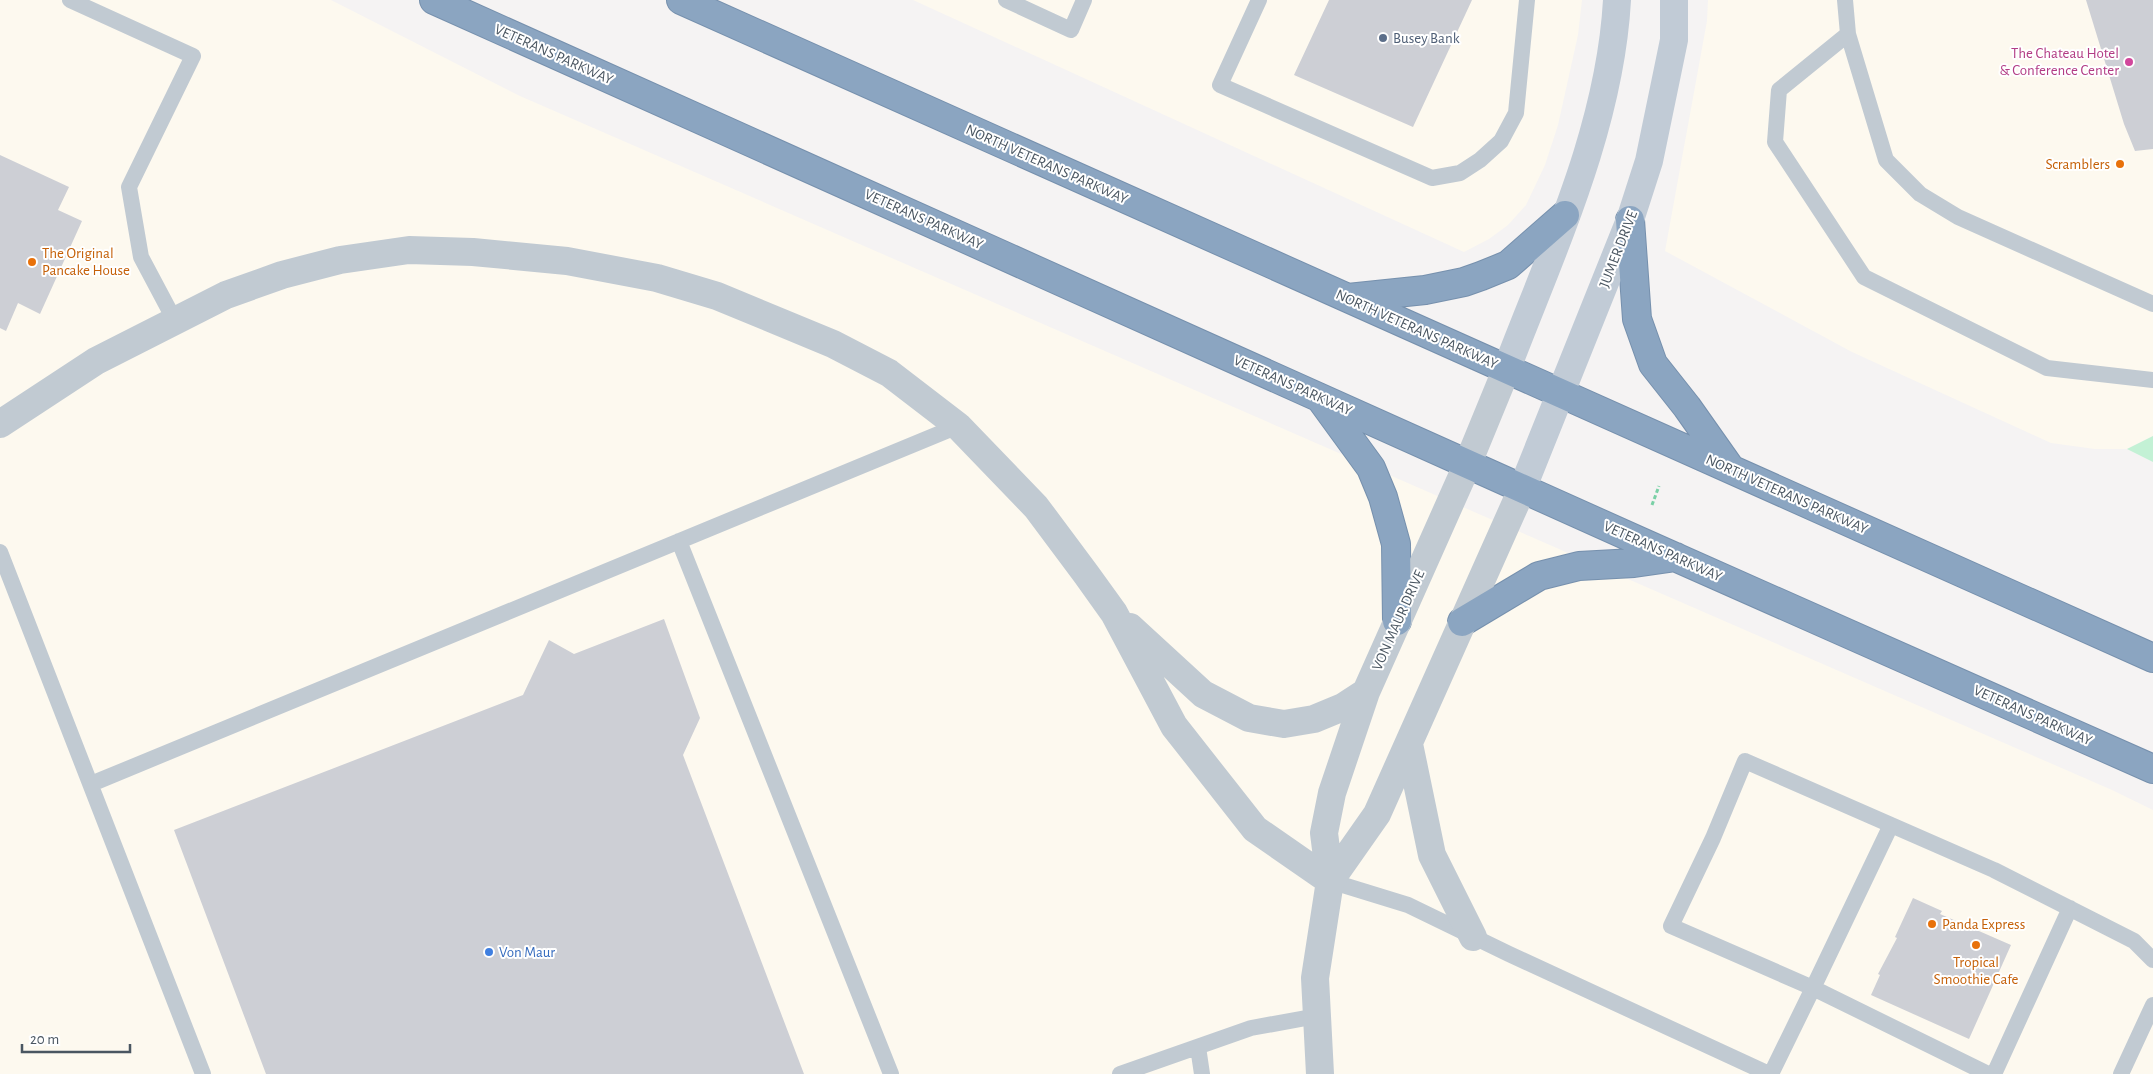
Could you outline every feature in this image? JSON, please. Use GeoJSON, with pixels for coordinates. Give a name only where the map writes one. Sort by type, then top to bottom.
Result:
{"type":"FeatureCollection","features":[{"type":"Feature","properties":{"kind":"highway","name":"VETERANS PARKWAY"},"geometry":{"type":"LineString","coordinates":[[434,0],[2153,769]]}},
{"type":"Feature","properties":{"kind":"highway","name":"NORTH VETERANS PARKWAY"},"geometry":{"type":"LineString","coordinates":[[681,0],[2153,658]]}},
{"type":"Feature","properties":{"kind":"highway"},"geometry":{"type":"LineString","coordinates":[[1347,298],[1425,290],[1464,282],[1481,276],[1508,265],[1565,215]]}},
{"type":"Feature","properties":{"kind":"highway"},"geometry":{"type":"LineString","coordinates":[[1630,220],[1637,319],[1653,364],[1687,407],[1730,468]]}},
{"type":"Feature","properties":{"kind":"highway"},"geometry":{"type":"LineString","coordinates":[[1319,396],[1371,468],[1384,497],[1396,544],[1397,621]]}},
{"type":"Feature","properties":{"kind":"highway"},"geometry":{"type":"LineString","coordinates":[[1462,622],[1539,576],[1578,566],[1634,563],[1677,557]]}},
{"type":"Feature","properties":{"kind":"street"},"geometry":{"type":"LineString","coordinates":[[1506,368],[1586,156],[1604,86],[1615,28],[1617,0]]}},
{"type":"Feature","properties":{"kind":"street","name":"JUMER DRIVE"},"geometry":{"type":"LineString","coordinates":[[1523,487],[1630,220],[1649,161],[1674,40],[1674,0]]}},
{"type":"Feature","properties":{"kind":"street"},"geometry":{"type":"LineString","coordinates":[[0,424],[96,361],[226,294],[282,275],[340,260],[409,250],[473,252],[567,260],[657,278],[717,296],[833,344],[889,373],[958,426],[1036,507],[1114,613],[1174,726],[1255,829],[1330,881]]}},
{"type":"Feature","properties":{"kind":"street","name":"VON MAUR DRIVE"},"geometry":{"type":"LineString","coordinates":[[1320,1074],[1315,978],[1330,881],[1324,833],[1332,793],[1366,692],[1468,463],[1506,368]]}},
{"type":"Feature","properties":{"kind":"street","name":"VON MAUR DRIVE"},"geometry":{"type":"LineString","coordinates":[[1330,881],[1377,814],[1523,487]]}},
{"type":"Feature","properties":{"kind":"street"},"geometry":{"type":"LineString","coordinates":[[1114,613],[1204,694],[1249,718],[1284,724],[1314,719],[1343,707],[1366,692]]}},
{"type":"Feature","properties":{"kind":"street"},"geometry":{"type":"LineString","coordinates":[[1409,744],[1432,855],[1473,937]]}},
{"type":"Feature","properties":{"kind":"lane"},"geometry":{"type":"LineString","coordinates":[[70,0],[193,56],[129,186],[141,257],[175,320]]}},
{"type":"Feature","properties":{"kind":"lane"},"geometry":{"type":"LineString","coordinates":[[1006,0],[1071,30],[1084,0]]}},
{"type":"Feature","properties":{"kind":"lane"},"geometry":{"type":"LineString","coordinates":[[1259,0],[1220,85],[1432,178],[1460,173],[1480,160],[1501,141],[1509,127],[1516,113],[1527,0]]}},
{"type":"Feature","properties":{"kind":"lane"},"geometry":{"type":"LineString","coordinates":[[1845,0],[1848,34],[1886,160],[1920,194],[1958,217],[2153,304]]}},
{"type":"Feature","properties":{"kind":"lane"},"geometry":{"type":"LineString","coordinates":[[1848,34],[1779,90],[1775,142],[1864,277],[2047,368],[2153,380]]}},
{"type":"Feature","properties":{"kind":"lane"},"geometry":{"type":"LineString","coordinates":[[91,784],[958,426]]}},
{"type":"Feature","properties":{"kind":"lane"},"geometry":{"type":"LineString","coordinates":[[679,541],[891,1074]]}},
{"type":"Feature","properties":{"kind":"lane"},"geometry":{"type":"LineString","coordinates":[[0,552],[203,1074]]}},
{"type":"Feature","properties":{"kind":"lane"},"geometry":{"type":"LineString","coordinates":[[1988,1074],[1813,988],[1671,926],[1713,838],[1745,761],[1994,870],[2134,940],[2153,960]]}},
{"type":"Feature","properties":{"kind":"lane"},"geometry":{"type":"LineString","coordinates":[[1330,881],[1408,905],[1770,1074],[1891,826]]}},
{"type":"Feature","properties":{"kind":"lane"},"geometry":{"type":"LineString","coordinates":[[1994,1074],[2070,908]]}},
{"type":"Feature","properties":{"kind":"lane"},"geometry":{"type":"LineString","coordinates":[[2120,1074],[2153,1005]]}},
{"type":"Feature","properties":{"kind":"lane"},"geometry":{"type":"LineString","coordinates":[[1120,1074],[1251,1028],[1317,1016]]}},
{"type":"Feature","properties":{"kind":"lane"},"geometry":{"type":"LineString","coordinates":[[1198,1047],[1202,1074]]}},
{"type":"Feature","properties":{"kind":"path"},"geometry":{"type":"LineString","coordinates":[[1652,505],[1659,486]]}},
{"type":"Feature","properties":{"kind":"shaded area"},"geometry":{"type":"Polygon","coordinates":[[[0,0],[331,0],[520,96],[2112,790],[2153,810],[2153,1074],[0,1074],[0,0]]]}},
{"type":"Feature","properties":{"kind":"shaded area"},"geometry":{"type":"Polygon","coordinates":[[[913,0],[1582,0],[1578,35],[1558,125],[1545,165],[1526,205],[1508,225],[1489,239],[1464,252],[913,0]]]}},
{"type":"Feature","properties":{"kind":"shaded area"},"geometry":{"type":"Polygon","coordinates":[[[1708,0],[2153,0],[2153,436],[2127,449],[2095,449],[2051,443],[1852,352],[1665,251],[1707,21],[1708,0]]]}},
{"type":"Feature","properties":{"kind":"green space"},"geometry":{"type":"Polygon","coordinates":[[[2153,436],[2153,462],[2127,449],[2153,436]]]}},
{"type":"Feature","properties":{"kind":"building","name":"Busey Bank"},"geometry":{"type":"Polygon","coordinates":[[[1329,0],[1472,0],[1413,127],[1294,75],[1329,0]]]}},
{"type":"Feature","properties":{"kind":"building","name":"The Chateau Hotel & Conference Center"},"geometry":{"type":"Polygon","coordinates":[[[2086,0],[2153,0],[2153,149],[2135,151],[2124,124],[2086,0]]]}},
{"type":"Feature","properties":{"kind":"building","name":"The Original Pancake House"},"geometry":{"type":"Polygon","coordinates":[[[0,155],[69,187],[58,210],[82,221],[40,314],[18,303],[6,331],[0,328],[0,155]]]}},
{"type":"Feature","properties":{"kind":"building","name":"Von Maur"},"geometry":{"type":"Polygon","coordinates":[[[664,619],[700,718],[683,755],[804,1074],[266,1074],[174,830],[523,695],[549,640],[574,654],[664,619]]]}},
{"type":"Feature","properties":{"kind":"building"},"geometry":{"type":"Polygon","coordinates":[[[1913,898],[1942,911],[1940,914],[2011,945],[1969,1039],[1871,995],[1880,975],[1878,974],[1897,938],[1895,937],[1913,898]]]}},
{"type":"Feature","properties":{"kind":"place","name":"Busey Bank"},"geometry":{"type":"Point","coordinates":[1383,38]}},
{"type":"Feature","properties":{"kind":"place","name":"The Chateau Hotel & Conference Center"},"geometry":{"type":"Point","coordinates":[2129,62]}},
{"type":"Feature","properties":{"kind":"place","name":"Scramblers"},"geometry":{"type":"Point","coordinates":[2120,164]}},
{"type":"Feature","properties":{"kind":"place","name":"The Original Pancake House"},"geometry":{"type":"Point","coordinates":[32,262]}},
{"type":"Feature","properties":{"kind":"place","name":"Panda Express"},"geometry":{"type":"Point","coordinates":[1932,924]}},
{"type":"Feature","properties":{"kind":"place","name":"Tropical Smoothie Cafe"},"geometry":{"type":"Point","coordinates":[1976,945]}},
{"type":"Feature","properties":{"kind":"place","name":"Von Maur"},"geometry":{"type":"Point","coordinates":[489,952]}}]}
